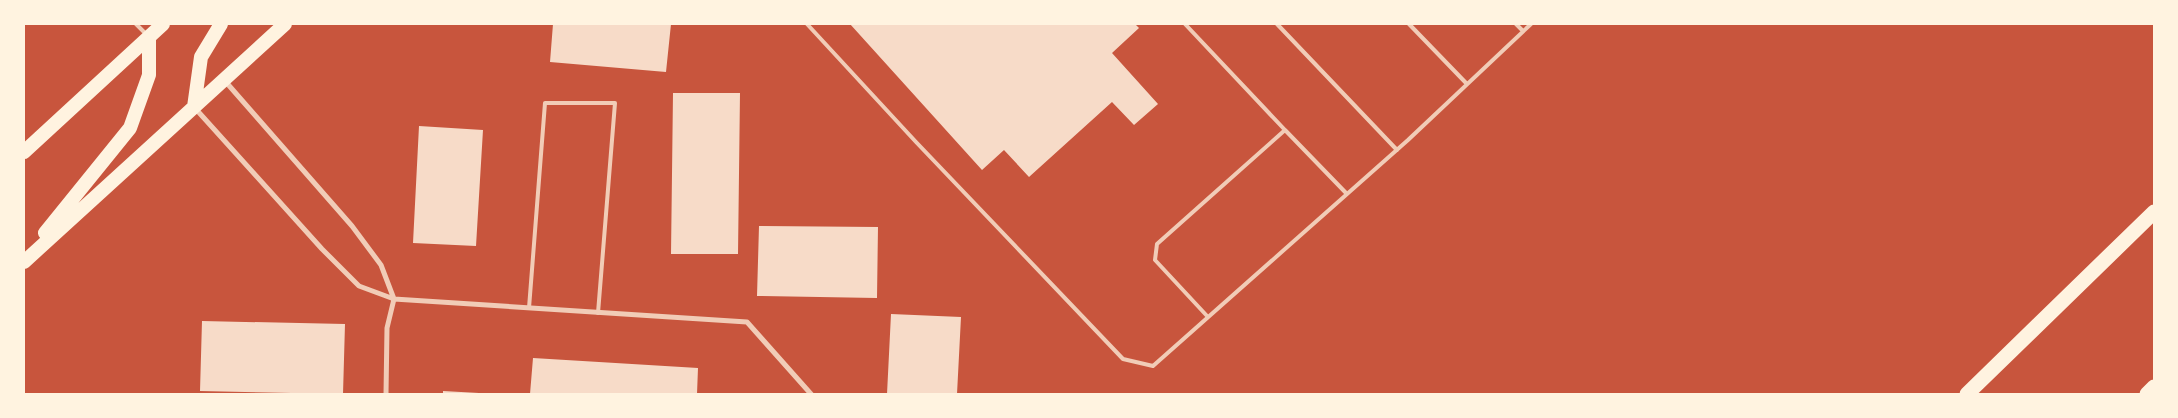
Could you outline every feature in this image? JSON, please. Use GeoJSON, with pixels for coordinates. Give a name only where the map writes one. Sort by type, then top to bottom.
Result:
{"type":"FeatureCollection","features":[{"type":"Feature","properties":{"kind":"highway"},"geometry":{"type":"LineString","coordinates":[[24,152],[163,24]]}},
{"type":"Feature","properties":{"kind":"highway"},"geometry":{"type":"LineString","coordinates":[[194,107],[202,57],[221,24]]}},
{"type":"Feature","properties":{"kind":"highway"},"geometry":{"type":"LineString","coordinates":[[24,260],[285,24]]}},
{"type":"Feature","properties":{"kind":"highway"},"geometry":{"type":"LineString","coordinates":[[24,260],[130,128],[149,75],[148,37]]}},
{"type":"Feature","properties":{"kind":"highway"},"geometry":{"type":"LineString","coordinates":[[1967,394],[2154,212]]}},
{"type":"Feature","properties":{"kind":"highway"},"geometry":{"type":"LineString","coordinates":[[2147,394],[2154,387]]}},
{"type":"Feature","properties":{"kind":"street"},"geometry":{"type":"LineString","coordinates":[[224,80],[352,226],[381,266],[394,299],[387,328],[386,394]]}},
{"type":"Feature","properties":{"kind":"street"},"geometry":{"type":"LineString","coordinates":[[194,107],[322,249],[359,286],[394,299],[747,322],[812,394]]}},
{"type":"Feature","properties":{"kind":"lane"},"geometry":{"type":"LineString","coordinates":[[136,24],[148,37]]}},
{"type":"Feature","properties":{"kind":"lane"},"geometry":{"type":"LineString","coordinates":[[807,24],[916,142],[1124,360],[1153,366],[1397,150],[1531,24]]}},
{"type":"Feature","properties":{"kind":"lane"},"geometry":{"type":"LineString","coordinates":[[1185,24],[1347,194]]}},
{"type":"Feature","properties":{"kind":"lane"},"geometry":{"type":"LineString","coordinates":[[1277,24],[1397,150]]}},
{"type":"Feature","properties":{"kind":"lane"},"geometry":{"type":"LineString","coordinates":[[1409,24],[1467,84]]}},
{"type":"Feature","properties":{"kind":"lane"},"geometry":{"type":"LineString","coordinates":[[1516,24],[1523,31]]}},
{"type":"Feature","properties":{"kind":"lane"},"geometry":{"type":"LineString","coordinates":[[529,308],[545,103],[615,104],[598,312]]}},
{"type":"Feature","properties":{"kind":"lane"},"geometry":{"type":"LineString","coordinates":[[1208,317],[1155,260],[1157,244],[1285,130]]}},
{"type":"Feature","properties":{"kind":"building"},"geometry":{"type":"Polygon","coordinates":[[[553,24],[671,24],[666,72],[550,62],[553,24]]]}},
{"type":"Feature","properties":{"kind":"building"},"geometry":{"type":"Polygon","coordinates":[[[850,24],[1135,24],[1139,28],[1112,53],[1158,104],[1134,125],[1112,102],[1029,177],[1004,150],[982,170],[850,24]]]}},
{"type":"Feature","properties":{"kind":"building"},"geometry":{"type":"Polygon","coordinates":[[[673,93],[740,93],[738,254],[671,254],[673,93]]]}},
{"type":"Feature","properties":{"kind":"building"},"geometry":{"type":"Polygon","coordinates":[[[419,126],[483,130],[476,246],[413,243],[419,126]]]}},
{"type":"Feature","properties":{"kind":"building"},"geometry":{"type":"Polygon","coordinates":[[[759,226],[878,227],[877,298],[757,296],[759,226]]]}},
{"type":"Feature","properties":{"kind":"building"},"geometry":{"type":"Polygon","coordinates":[[[891,314],[961,317],[957,394],[887,394],[891,314]]]}},
{"type":"Feature","properties":{"kind":"building"},"geometry":{"type":"Polygon","coordinates":[[[202,321],[345,324],[343,394],[200,391],[202,321]]]}},
{"type":"Feature","properties":{"kind":"building"},"geometry":{"type":"Polygon","coordinates":[[[533,358],[698,368],[697,394],[530,394],[533,358]]]}},
{"type":"Feature","properties":{"kind":"building"},"geometry":{"type":"Polygon","coordinates":[[[443,391],[479,393],[479,394],[443,394],[443,391]]]}}]}
